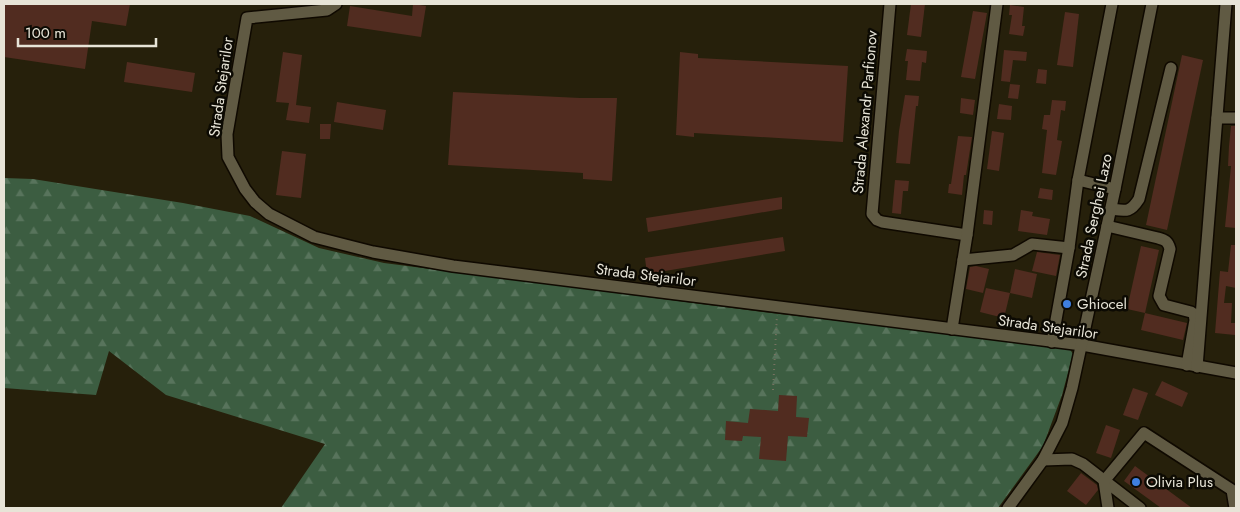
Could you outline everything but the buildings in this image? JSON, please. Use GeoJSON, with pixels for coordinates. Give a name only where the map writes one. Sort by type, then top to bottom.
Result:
{"type":"FeatureCollection","features":[{"type":"Feature","properties":{"kind":"street","name":"Strada Stejarilor"},"geometry":{"type":"LineString","coordinates":[[336,4],[327,10],[247,18],[227,134],[228,157],[245,190],[269,214],[314,237],[373,252],[453,266],[1082,345],[1236,373]]}},
{"type":"Feature","properties":{"kind":"street","name":"Strada Alexandr Parfionov"},"geometry":{"type":"LineString","coordinates":[[890,4],[872,214],[877,220],[967,235]]}},
{"type":"Feature","properties":{"kind":"street"},"geometry":{"type":"LineString","coordinates":[[952,329],[967,235],[997,4]]}},
{"type":"Feature","properties":{"kind":"street"},"geometry":{"type":"LineString","coordinates":[[1052,342],[1069,248],[1078,180],[1112,4]]}},
{"type":"Feature","properties":{"kind":"street","name":"Strada Serghei Lazo"},"geometry":{"type":"LineString","coordinates":[[1008,508],[1043,460],[1062,423],[1072,388],[1111,209],[1152,4]]}},
{"type":"Feature","properties":{"kind":"street"},"geometry":{"type":"LineString","coordinates":[[1192,366],[1217,118],[1226,4]]}},
{"type":"Feature","properties":{"kind":"street"},"geometry":{"type":"LineString","coordinates":[[1111,209],[1126,211],[1133,208],[1139,199],[1172,68]]}},
{"type":"Feature","properties":{"kind":"street"},"geometry":{"type":"LineString","coordinates":[[1217,118],[1236,118]]}},
{"type":"Feature","properties":{"kind":"street"},"geometry":{"type":"LineString","coordinates":[[1078,180],[1115,189]]}},
{"type":"Feature","properties":{"kind":"street"},"geometry":{"type":"LineString","coordinates":[[1107,226],[1166,240],[1169,243],[1170,249],[1159,296],[1164,305],[1194,314],[1192,366]]}},
{"type":"Feature","properties":{"kind":"street"},"geometry":{"type":"LineString","coordinates":[[963,260],[1013,255],[1032,244],[1069,248]]}},
{"type":"Feature","properties":{"kind":"street"},"geometry":{"type":"LineString","coordinates":[[1108,508],[1104,480],[1144,434],[1232,490],[1235,508]]}},
{"type":"Feature","properties":{"kind":"street"},"geometry":{"type":"LineString","coordinates":[[1043,460],[1072,459],[1083,464],[1140,508]]}},
{"type":"Feature","properties":{"kind":"path"},"geometry":{"type":"LineString","coordinates":[[773,390],[777,307]]}},
{"type":"Feature","properties":{"kind":"green space"},"geometry":{"type":"Polygon","coordinates":[[[4,178],[33,179],[183,203],[250,216],[319,248],[384,263],[763,312],[1069,348],[1073,354],[1062,395],[1043,446],[998,508],[281,508],[325,444],[166,395],[109,351],[96,395],[4,388],[4,178]]]}},
{"type":"Feature","properties":{"kind":"place","name":"Ghiocel"},"geometry":{"type":"Point","coordinates":[1067,304]}},
{"type":"Feature","properties":{"kind":"place","name":"Olivia Plus"},"geometry":{"type":"Point","coordinates":[1136,482]}}]}
